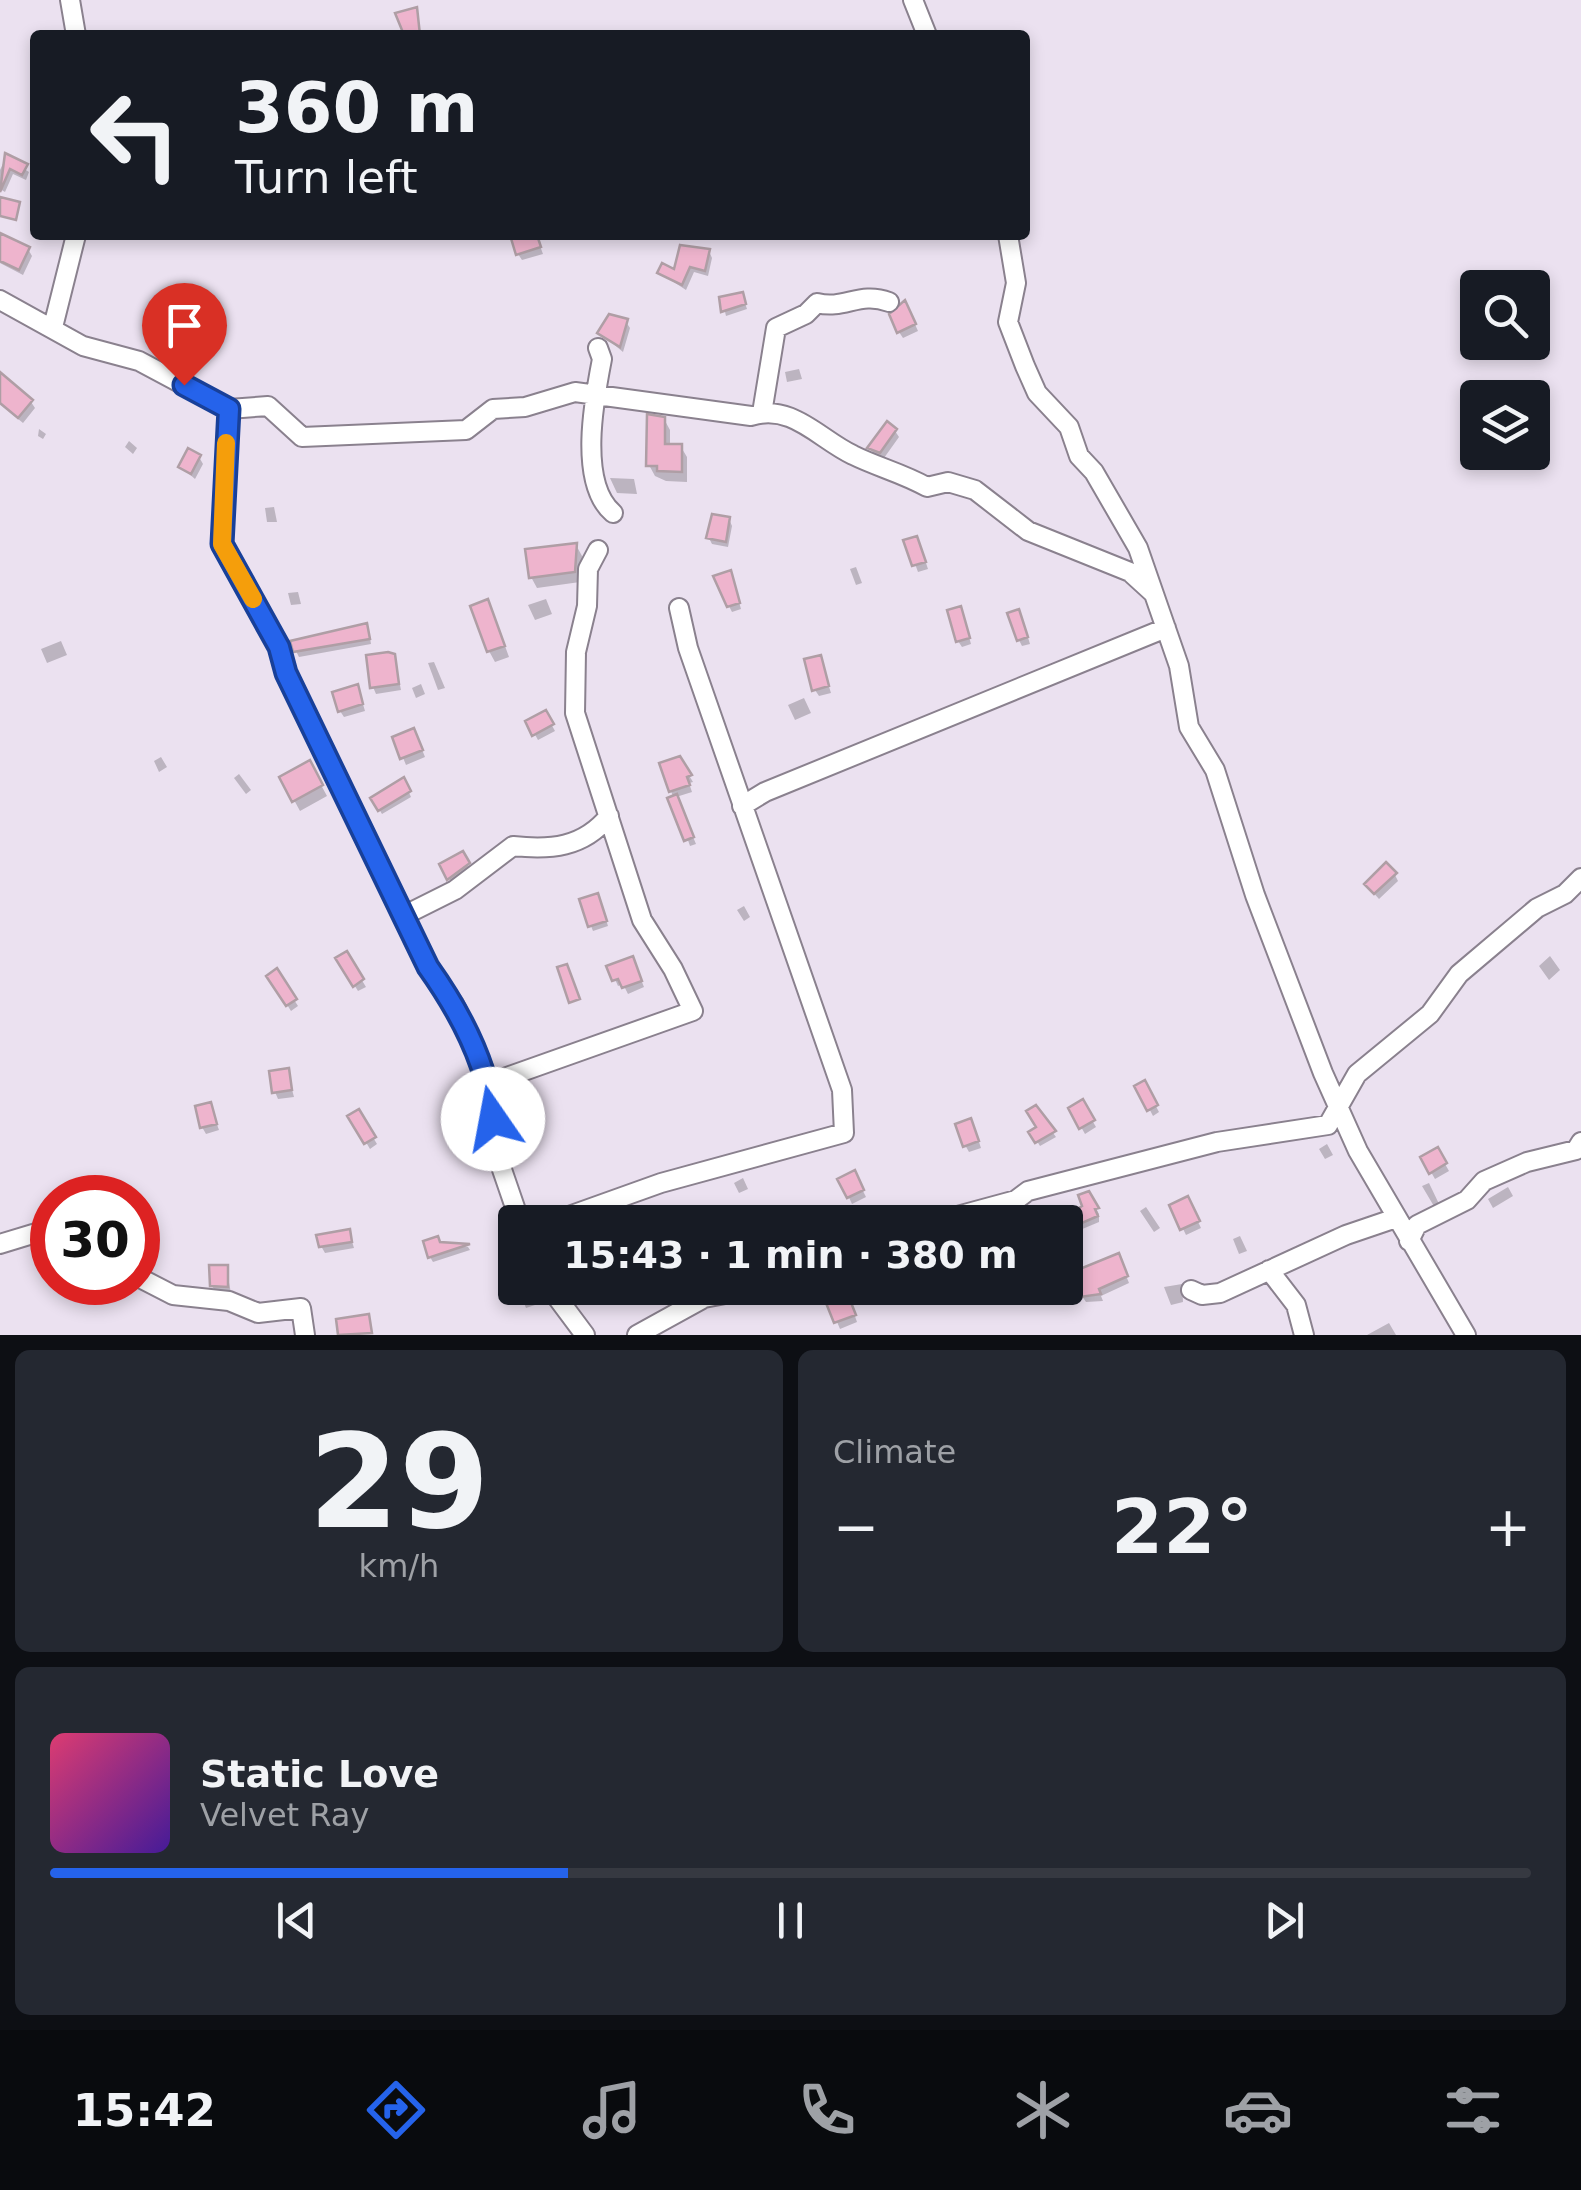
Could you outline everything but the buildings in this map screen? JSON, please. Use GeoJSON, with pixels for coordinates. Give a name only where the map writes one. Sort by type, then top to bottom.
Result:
{"type":"FeatureCollection","features":[{"type":"Feature","properties":{"kind":"street"},"geometry":{"type":"LineString","coordinates":[[70,0],[75,30]]}},
{"type":"Feature","properties":{"kind":"street"},"geometry":{"type":"LineString","coordinates":[[913,0],[925,30]]}},
{"type":"Feature","properties":{"kind":"street"},"geometry":{"type":"LineString","coordinates":[[53,326],[75,240]]}},
{"type":"Feature","properties":{"kind":"street"},"geometry":{"type":"LineString","coordinates":[[1010,240],[1016,283],[1008,322],[1025,366],[1038,393],[1070,428],[1079,456],[1094,472],[1138,548],[1178,666],[1189,726],[1215,770],[1254,895],[1338,1106],[1396,1218],[1466,1335]]}},
{"type":"Feature","properties":{"kind":"street"},"geometry":{"type":"LineString","coordinates":[[762,413],[776,328],[806,314],[817,304],[831,306],[868,295],[889,302]]}},
{"type":"Feature","properties":{"kind":"street"},"geometry":{"type":"LineString","coordinates":[[0,300],[83,346],[139,361],[229,409],[268,406],[302,437],[466,430],[493,409],[526,407],[575,392],[797,420],[854,456],[894,468],[927,487],[948,482],[975,490],[1028,531],[1118,566],[1153,593]]}},
{"type":"Feature","properties":{"kind":"street"},"geometry":{"type":"LineString","coordinates":[[598,348],[602,358],[594,472],[600,503],[613,513]]}},
{"type":"Feature","properties":{"kind":"street"},"geometry":{"type":"LineString","coordinates":[[229,409],[222,544],[279,647],[286,673],[403,916],[428,967],[454,1004],[490,1084],[497,1155],[514,1205]]}},
{"type":"Feature","properties":{"kind":"street"},"geometry":{"type":"LineString","coordinates":[[490,1084],[692,1011],[674,969],[642,920],[575,713],[576,652],[586,606],[588,570],[598,550]]}},
{"type":"Feature","properties":{"kind":"street"},"geometry":{"type":"LineString","coordinates":[[600,1205],[661,1183],[844,1133],[842,1090],[688,648],[679,608]]}},
{"type":"Feature","properties":{"kind":"street"},"geometry":{"type":"LineString","coordinates":[[742,806],[765,792],[1166,628]]}},
{"type":"Feature","properties":{"kind":"street"},"geometry":{"type":"LineString","coordinates":[[403,916],[454,890],[513,846],[544,850],[562,846],[598,829],[609,816]]}},
{"type":"Feature","properties":{"kind":"street"},"geometry":{"type":"LineString","coordinates":[[998,1205],[1016,1200],[1028,1191],[1217,1142],[1328,1125],[1357,1074],[1430,1014],[1459,974],[1537,908],[1565,894],[1581,878]]}},
{"type":"Feature","properties":{"kind":"street"},"geometry":{"type":"LineString","coordinates":[[1409,1241],[1418,1225],[1467,1200],[1484,1181],[1527,1162],[1576,1150],[1581,1142]]}},
{"type":"Feature","properties":{"kind":"street"},"geometry":{"type":"LineString","coordinates":[[1190,1290],[1202,1295],[1220,1292],[1396,1218]]}},
{"type":"Feature","properties":{"kind":"street"},"geometry":{"type":"LineString","coordinates":[[0,1244],[30,1236]]}},
{"type":"Feature","properties":{"kind":"street"},"geometry":{"type":"LineString","coordinates":[[1269,1270],[1296,1305],[1304,1335]]}},
{"type":"Feature","properties":{"kind":"street"},"geometry":{"type":"LineString","coordinates":[[160,1288],[173,1295],[229,1301],[258,1313],[301,1308],[305,1335]]}},
{"type":"Feature","properties":{"kind":"street"},"geometry":{"type":"LineString","coordinates":[[563,1305],[585,1335]]}},
{"type":"Feature","properties":{"kind":"street"},"geometry":{"type":"LineString","coordinates":[[637,1335],[691,1305]]}},
{"type":"Feature","properties":{"kind":"slow traffic"},"geometry":{"type":"LineString","coordinates":[[226,443],[222,544],[253,599]]}},
{"type":"Feature","properties":{"kind":"route"},"geometry":{"type":"LineString","coordinates":[[184,385],[229,409],[222,544],[279,647],[286,673],[428,967],[454,1004],[490,1084],[493,1119]]}}]}
